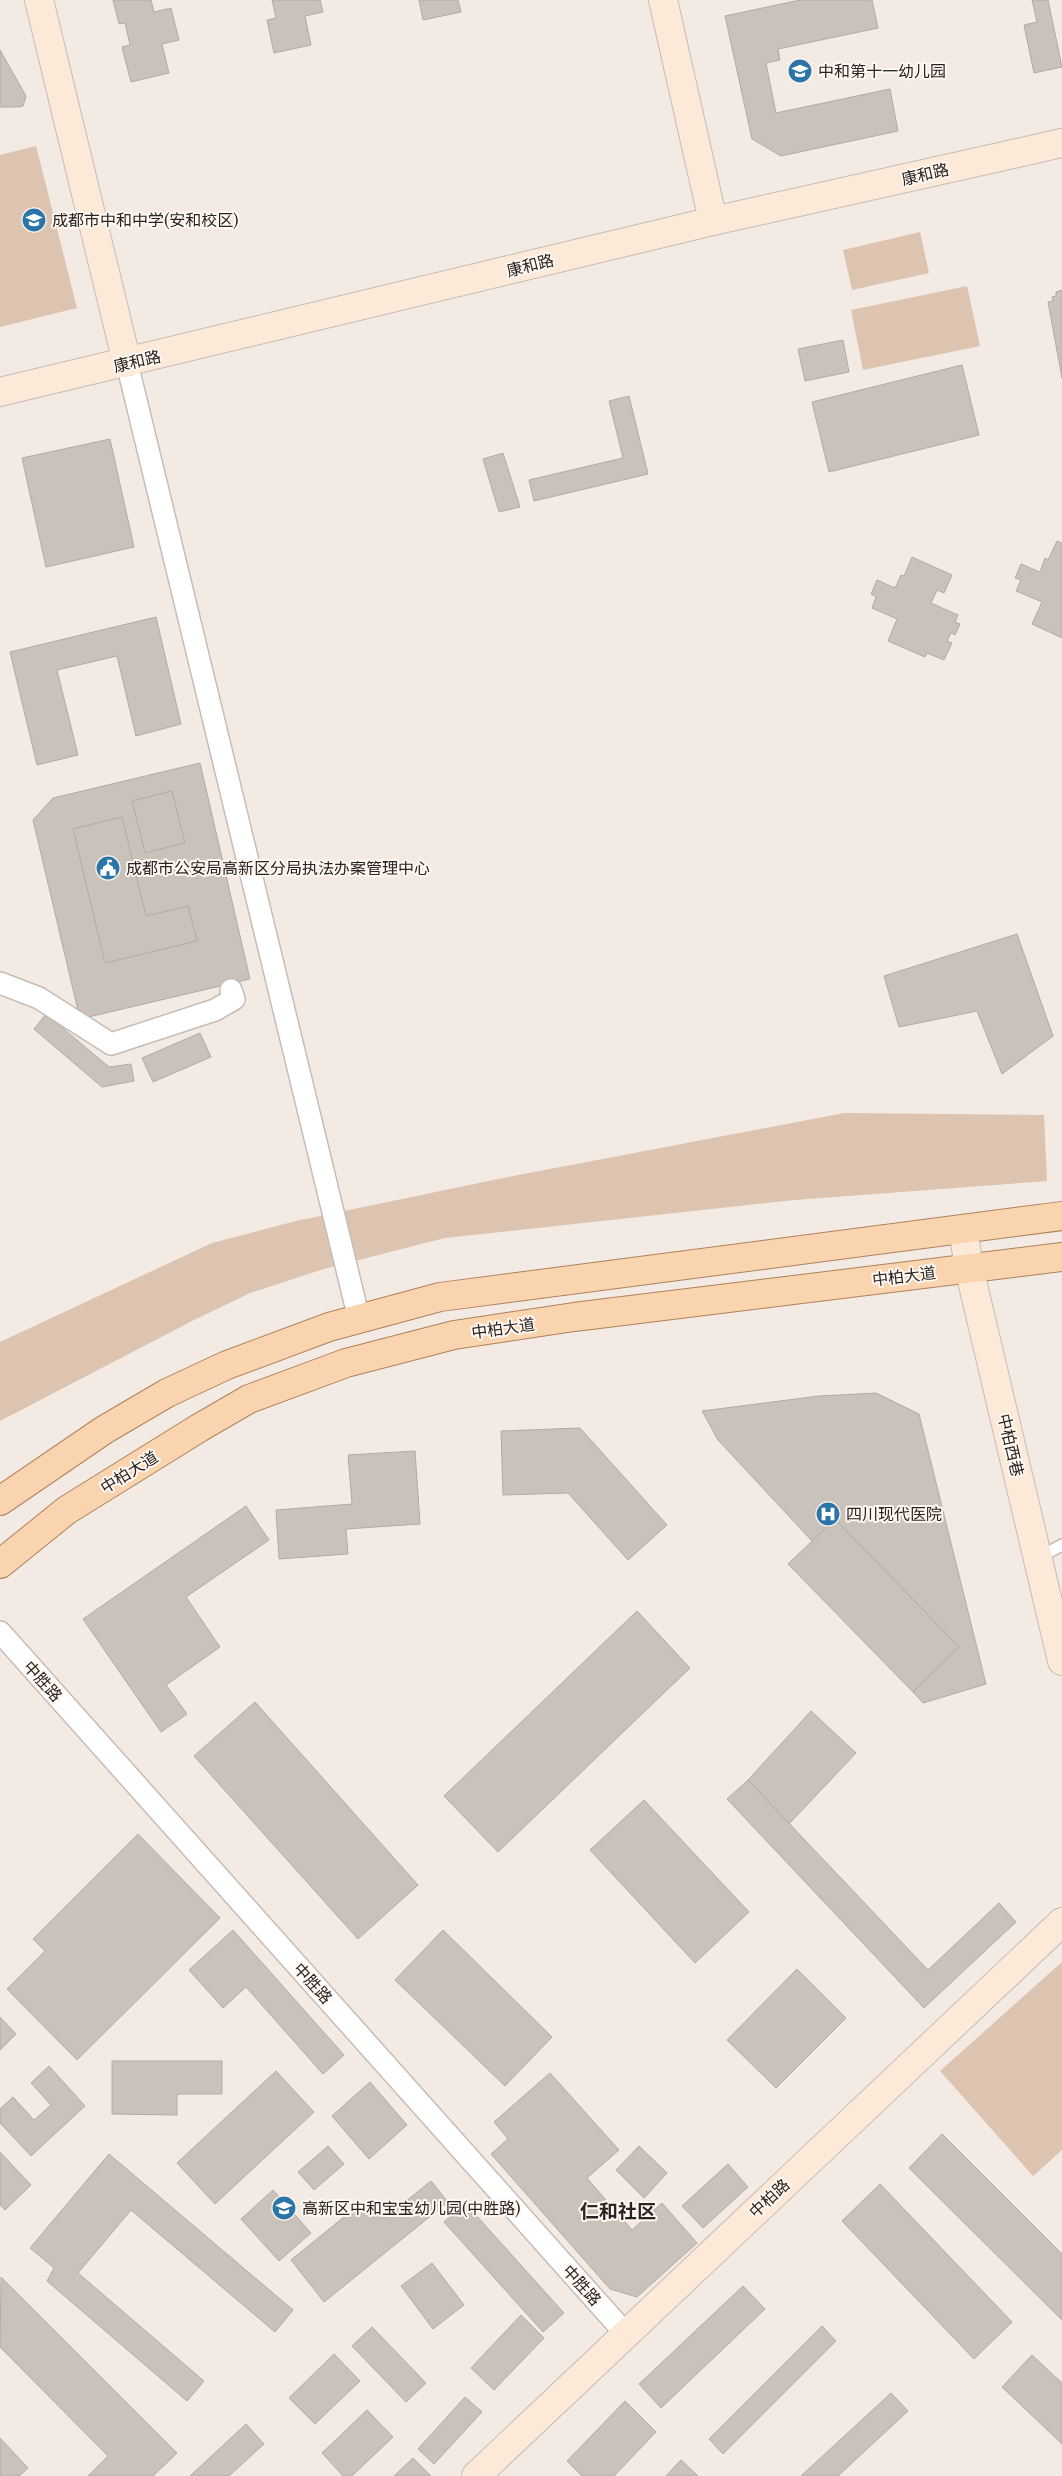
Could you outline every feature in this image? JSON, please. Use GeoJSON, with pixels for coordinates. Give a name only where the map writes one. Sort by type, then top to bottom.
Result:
{"type":"FeatureCollection","features":[{"type":"Feature","properties":{"kind":"main road"},"geometry":{"type":"LineString","coordinates":[[0,1501],[104,1430],[167,1393],[227,1364],[328,1327],[359,1318],[440,1297],[1062,1216]]}},
{"type":"Feature","properties":{"kind":"main road","name":"中柏大道"},"geometry":{"type":"LineString","coordinates":[[0,1564],[67,1510],[249,1399],[346,1363],[454,1334],[1062,1257]]}},
{"type":"Feature","properties":{"kind":"street"},"geometry":{"type":"LineString","coordinates":[[39,0],[359,1318]]}},
{"type":"Feature","properties":{"kind":"street"},"geometry":{"type":"LineString","coordinates":[[663,0],[713,221]]}},
{"type":"Feature","properties":{"kind":"street","name":"康和路"},"geometry":{"type":"LineString","coordinates":[[0,392],[713,221],[1062,143]]}},
{"type":"Feature","properties":{"kind":"street"},"geometry":{"type":"LineString","coordinates":[[0,983],[39,998],[111,1044],[215,1010],[234,999],[231,990]]}},
{"type":"Feature","properties":{"kind":"street","name":"中柏西巷"},"geometry":{"type":"LineString","coordinates":[[963,1229],[969,1268],[1062,1661]]}},
{"type":"Feature","properties":{"kind":"street","name":"中胜路"},"geometry":{"type":"LineString","coordinates":[[0,1632],[625,2333]]}},
{"type":"Feature","properties":{"kind":"street","name":"中柏路"},"geometry":{"type":"LineString","coordinates":[[476,2476],[625,2333],[1062,1922]]}},
{"type":"Feature","properties":{"kind":"lane"},"geometry":{"type":"LineString","coordinates":[[1038,1558],[1062,1545]]}},
{"type":"Feature","properties":{"kind":"shaded area"},"geometry":{"type":"Polygon","coordinates":[[[36,146],[77,308],[0,327],[0,155],[36,146]]]}},
{"type":"Feature","properties":{"kind":"shaded area"},"geometry":{"type":"Polygon","coordinates":[[[920,232],[929,273],[852,290],[843,250],[920,232]]]}},
{"type":"Feature","properties":{"kind":"shaded area"},"geometry":{"type":"Polygon","coordinates":[[[967,286],[980,346],[863,370],[851,310],[967,286]]]}},
{"type":"Feature","properties":{"kind":"shaded area"},"geometry":{"type":"Polygon","coordinates":[[[844,1113],[1044,1115],[1047,1181],[795,1200],[445,1238],[327,1268],[250,1293],[192,1321],[0,1421],[0,1342],[212,1243],[296,1221],[503,1178],[844,1113]]]}},
{"type":"Feature","properties":{"kind":"shaded area"},"geometry":{"type":"Polygon","coordinates":[[[1062,1962],[1062,2150],[1033,2176],[940,2071],[1062,1962]]]}},
{"type":"Feature","properties":{"kind":"building"},"geometry":{"type":"Polygon","coordinates":[[[113,0],[151,0],[154,12],[171,8],[179,40],[162,44],[169,73],[131,82],[122,47],[130,45],[125,23],[119,24],[113,0]]]}},
{"type":"Feature","properties":{"kind":"building"},"geometry":{"type":"Polygon","coordinates":[[[272,0],[320,0],[323,12],[305,16],[311,45],[274,53],[267,20],[276,18],[272,0]]]}},
{"type":"Feature","properties":{"kind":"building"},"geometry":{"type":"Polygon","coordinates":[[[419,0],[458,0],[461,12],[423,20],[419,0]]]}},
{"type":"Feature","properties":{"kind":"building"},"geometry":{"type":"Polygon","coordinates":[[[800,0],[872,0],[878,28],[778,49],[780,60],[766,63],[776,113],[890,89],[898,131],[781,156],[752,139],[725,16],[800,0]]]}},
{"type":"Feature","properties":{"kind":"building"},"geometry":{"type":"Polygon","coordinates":[[[1032,0],[1048,0],[1062,67],[1034,73],[1024,25],[1037,22],[1032,0]]]}},
{"type":"Feature","properties":{"kind":"building"},"geometry":{"type":"Polygon","coordinates":[[[0,50],[26,96],[23,106],[0,107],[0,50]]]}},
{"type":"Feature","properties":{"kind":"building"},"geometry":{"type":"Polygon","coordinates":[[[1062,290],[1062,378],[1048,302],[1053,301],[1052,297],[1056,296],[1056,292],[1062,290]]]}},
{"type":"Feature","properties":{"kind":"building"},"geometry":{"type":"Polygon","coordinates":[[[843,340],[849,372],[805,381],[798,349],[843,340]]]}},
{"type":"Feature","properties":{"kind":"building"},"geometry":{"type":"Polygon","coordinates":[[[962,365],[979,435],[829,472],[812,402],[962,365]]]}},
{"type":"Feature","properties":{"kind":"building"},"geometry":{"type":"Polygon","coordinates":[[[629,396],[648,474],[534,501],[529,480],[623,458],[609,401],[629,396]]]}},
{"type":"Feature","properties":{"kind":"building"},"geometry":{"type":"Polygon","coordinates":[[[110,439],[134,547],[46,567],[22,458],[110,439]]]}},
{"type":"Feature","properties":{"kind":"building"},"geometry":{"type":"Polygon","coordinates":[[[503,453],[520,507],[499,512],[483,459],[503,453]]]}},
{"type":"Feature","properties":{"kind":"building"},"geometry":{"type":"Polygon","coordinates":[[[1057,541],[1062,543],[1062,638],[1032,624],[1042,602],[1016,591],[1021,580],[1015,578],[1021,564],[1040,572],[1045,558],[1048,560],[1057,541]]]}},
{"type":"Feature","properties":{"kind":"building"},"geometry":{"type":"Polygon","coordinates":[[[912,557],[952,575],[944,593],[937,590],[931,603],[958,615],[955,622],[960,624],[955,635],[951,633],[947,641],[952,643],[944,660],[927,653],[925,657],[888,641],[897,619],[872,608],[876,597],[871,594],[877,580],[895,588],[901,575],[904,576],[912,557]]]}},
{"type":"Feature","properties":{"kind":"building"},"geometry":{"type":"Polygon","coordinates":[[[156,617],[181,724],[136,736],[117,656],[57,670],[78,755],[37,765],[10,652],[156,617]]]}},
{"type":"Feature","properties":{"kind":"building"},"geometry":{"type":"Polygon","coordinates":[[[200,763],[250,979],[80,1019],[33,820],[53,798],[200,763]]]}},
{"type":"Feature","properties":{"kind":"building"},"geometry":{"type":"Polygon","coordinates":[[[172,791],[185,843],[145,853],[132,801],[172,791]]]}},
{"type":"Feature","properties":{"kind":"building","name":"成都市公安局高新区分局执法办案管理中心"},"geometry":{"type":"Polygon","coordinates":[[[122,817],[146,916],[188,906],[197,941],[105,963],[73,829],[122,817]]]}},
{"type":"Feature","properties":{"kind":"building"},"geometry":{"type":"Polygon","coordinates":[[[1017,934],[1053,1036],[1002,1074],[977,1011],[899,1027],[884,976],[1017,934]]]}},
{"type":"Feature","properties":{"kind":"building"},"geometry":{"type":"Polygon","coordinates":[[[46,1014],[109,1067],[131,1064],[134,1081],[102,1087],[34,1029],[46,1014]]]}},
{"type":"Feature","properties":{"kind":"building"},"geometry":{"type":"Polygon","coordinates":[[[200,1033],[211,1057],[153,1082],[142,1058],[200,1033]]]}},
{"type":"Feature","properties":{"kind":"building"},"geometry":{"type":"Polygon","coordinates":[[[876,1393],[919,1414],[986,1684],[923,1703],[913,1692],[959,1647],[835,1519],[812,1541],[718,1440],[702,1411],[819,1396],[876,1393]]]}},
{"type":"Feature","properties":{"kind":"building"},"geometry":{"type":"Polygon","coordinates":[[[580,1428],[667,1525],[628,1560],[568,1493],[503,1495],[501,1431],[580,1428]]]}},
{"type":"Feature","properties":{"kind":"building"},"geometry":{"type":"Polygon","coordinates":[[[415,1451],[420,1524],[346,1529],[348,1554],[279,1559],[276,1510],[352,1504],[348,1455],[415,1451]]]}},
{"type":"Feature","properties":{"kind":"building"},"geometry":{"type":"Polygon","coordinates":[[[246,1506],[269,1540],[186,1597],[220,1647],[166,1685],[187,1714],[161,1732],[83,1619],[246,1506]]]}},
{"type":"Feature","properties":{"kind":"building"},"geometry":{"type":"Polygon","coordinates":[[[835,1519],[959,1647],[913,1692],[788,1564],[835,1519]]]}},
{"type":"Feature","properties":{"kind":"building"},"geometry":{"type":"Polygon","coordinates":[[[637,1611],[690,1668],[498,1852],[444,1796],[637,1611]]]}},
{"type":"Feature","properties":{"kind":"building"},"geometry":{"type":"Polygon","coordinates":[[[255,1702],[418,1885],[358,1939],[194,1756],[255,1702]]]}},
{"type":"Feature","properties":{"kind":"building"},"geometry":{"type":"Polygon","coordinates":[[[811,1711],[856,1753],[789,1824],[748,1780],[811,1711]]]}},
{"type":"Feature","properties":{"kind":"building"},"geometry":{"type":"Polygon","coordinates":[[[748,1780],[928,1970],[999,1903],[1016,1922],[924,2008],[727,1799],[748,1780]]]}},
{"type":"Feature","properties":{"kind":"building"},"geometry":{"type":"Polygon","coordinates":[[[644,1800],[749,1912],[695,1963],[590,1850],[644,1800]]]}},
{"type":"Feature","properties":{"kind":"building"},"geometry":{"type":"Polygon","coordinates":[[[138,1834],[220,1918],[77,2060],[7,1989],[45,1951],[33,1939],[138,1834]]]}},
{"type":"Feature","properties":{"kind":"building"},"geometry":{"type":"Polygon","coordinates":[[[233,1930],[344,2055],[323,2074],[246,1987],[223,2008],[189,1970],[233,1930]]]}},
{"type":"Feature","properties":{"kind":"building"},"geometry":{"type":"Polygon","coordinates":[[[443,1930],[552,2037],[505,2086],[395,1980],[443,1930]]]}},
{"type":"Feature","properties":{"kind":"building"},"geometry":{"type":"Polygon","coordinates":[[[797,1969],[846,2018],[776,2088],[727,2040],[797,1969]]]}},
{"type":"Feature","properties":{"kind":"building"},"geometry":{"type":"Polygon","coordinates":[[[0,2017],[16,2034],[0,2050],[0,2017]]]}},
{"type":"Feature","properties":{"kind":"building"},"geometry":{"type":"Polygon","coordinates":[[[112,2061],[222,2061],[222,2094],[177,2094],[177,2115],[112,2114],[112,2061]]]}},
{"type":"Feature","properties":{"kind":"building"},"geometry":{"type":"Polygon","coordinates":[[[49,2066],[85,2106],[31,2156],[0,2123],[0,2109],[13,2097],[34,2120],[51,2105],[31,2083],[49,2066]]]}},
{"type":"Feature","properties":{"kind":"building"},"geometry":{"type":"Polygon","coordinates":[[[276,2071],[314,2112],[215,2204],[177,2163],[276,2071]]]}},
{"type":"Feature","properties":{"kind":"building"},"geometry":{"type":"Polygon","coordinates":[[[550,2073],[619,2150],[587,2178],[632,2230],[662,2203],[697,2243],[637,2297],[610,2289],[491,2154],[508,2139],[494,2122],[550,2073]]]}},
{"type":"Feature","properties":{"kind":"building"},"geometry":{"type":"Polygon","coordinates":[[[370,2082],[407,2125],[369,2159],[332,2116],[370,2082]]]}},
{"type":"Feature","properties":{"kind":"building"},"geometry":{"type":"Polygon","coordinates":[[[942,2134],[1062,2254],[1062,2320],[909,2168],[942,2134]]]}},
{"type":"Feature","properties":{"kind":"building"},"geometry":{"type":"Polygon","coordinates":[[[328,2146],[344,2164],[314,2190],[298,2172],[328,2146]]]}},
{"type":"Feature","properties":{"kind":"building"},"geometry":{"type":"Polygon","coordinates":[[[639,2146],[667,2173],[644,2198],[616,2170],[639,2146]]]}},
{"type":"Feature","properties":{"kind":"building"},"geometry":{"type":"Polygon","coordinates":[[[0,2152],[31,2185],[5,2210],[0,2205],[0,2152]]]}},
{"type":"Feature","properties":{"kind":"building"},"geometry":{"type":"Polygon","coordinates":[[[109,2154],[293,2310],[275,2332],[131,2210],[78,2273],[204,2381],[187,2401],[47,2281],[54,2268],[30,2248],[109,2154]]]}},
{"type":"Feature","properties":{"kind":"building"},"geometry":{"type":"Polygon","coordinates":[[[728,2164],[748,2187],[703,2228],[682,2206],[728,2164]]]}},
{"type":"Feature","properties":{"kind":"building"},"geometry":{"type":"Polygon","coordinates":[[[431,2181],[448,2202],[324,2302],[291,2260],[360,2204],[385,2218],[431,2181]]]}},
{"type":"Feature","properties":{"kind":"building"},"geometry":{"type":"Polygon","coordinates":[[[880,2184],[1012,2322],[974,2359],[842,2221],[880,2184]]]}},
{"type":"Feature","properties":{"kind":"building"},"geometry":{"type":"Polygon","coordinates":[[[273,2190],[311,2233],[279,2261],[241,2219],[273,2190]]]}},
{"type":"Feature","properties":{"kind":"building"},"geometry":{"type":"Polygon","coordinates":[[[465,2203],[564,2313],[543,2332],[444,2222],[465,2203]]]}},
{"type":"Feature","properties":{"kind":"building"},"geometry":{"type":"Polygon","coordinates":[[[432,2263],[464,2305],[433,2329],[401,2286],[432,2263]]]}},
{"type":"Feature","properties":{"kind":"building"},"geometry":{"type":"Polygon","coordinates":[[[1,2277],[177,2453],[153,2476],[88,2476],[108,2456],[0,2347],[1,2277]]]}},
{"type":"Feature","properties":{"kind":"building"},"geometry":{"type":"Polygon","coordinates":[[[743,2286],[765,2309],[661,2408],[639,2384],[743,2286]]]}},
{"type":"Feature","properties":{"kind":"building"},"geometry":{"type":"Polygon","coordinates":[[[521,2315],[544,2338],[494,2390],[471,2368],[521,2315]]]}},
{"type":"Feature","properties":{"kind":"building"},"geometry":{"type":"Polygon","coordinates":[[[822,2326],[836,2341],[723,2454],[709,2439],[822,2326]]]}},
{"type":"Feature","properties":{"kind":"building"},"geometry":{"type":"Polygon","coordinates":[[[372,2327],[426,2383],[406,2402],[352,2346],[372,2327]]]}},
{"type":"Feature","properties":{"kind":"building"},"geometry":{"type":"Polygon","coordinates":[[[334,2354],[360,2381],[315,2424],[289,2398],[334,2354]]]}},
{"type":"Feature","properties":{"kind":"building"},"geometry":{"type":"Polygon","coordinates":[[[1032,2355],[1062,2383],[1062,2444],[1002,2387],[1032,2355]]]}},
{"type":"Feature","properties":{"kind":"building"},"geometry":{"type":"Polygon","coordinates":[[[891,2393],[908,2411],[838,2476],[801,2476],[891,2393]]]}},
{"type":"Feature","properties":{"kind":"building"},"geometry":{"type":"Polygon","coordinates":[[[465,2397],[482,2412],[434,2464],[418,2449],[465,2397]]]}},
{"type":"Feature","properties":{"kind":"building"},"geometry":{"type":"Polygon","coordinates":[[[625,2401],[656,2432],[614,2476],[582,2476],[567,2461],[625,2401]]]}},
{"type":"Feature","properties":{"kind":"building"},"geometry":{"type":"Polygon","coordinates":[[[367,2410],[393,2437],[352,2476],[343,2476],[322,2453],[367,2410]]]}},
{"type":"Feature","properties":{"kind":"building"},"geometry":{"type":"Polygon","coordinates":[[[246,2424],[264,2444],[229,2476],[190,2476],[246,2424]]]}},
{"type":"Feature","properties":{"kind":"building"},"geometry":{"type":"Polygon","coordinates":[[[0,2438],[28,2468],[19,2476],[0,2476],[0,2438]]]}},
{"type":"Feature","properties":{"kind":"building"},"geometry":{"type":"Polygon","coordinates":[[[413,2458],[431,2476],[394,2476],[413,2458]]]}},
{"type":"Feature","properties":{"kind":"building"},"geometry":{"type":"Polygon","coordinates":[[[681,2460],[698,2476],[666,2476],[681,2460]]]}},
{"type":"Feature","properties":{"kind":"place","name":"中和第十一幼儿园"},"geometry":{"type":"Point","coordinates":[800,71]}},
{"type":"Feature","properties":{"kind":"place","name":"成都市中和中学(安和校区)"},"geometry":{"type":"Point","coordinates":[34,220]}},
{"type":"Feature","properties":{"kind":"place","name":"成都市公安局高新区分局执法办案管理中心"},"geometry":{"type":"Point","coordinates":[108,868]}},
{"type":"Feature","properties":{"kind":"place","name":"四川现代医院"},"geometry":{"type":"Point","coordinates":[828,1514]}},
{"type":"Feature","properties":{"kind":"place","name":"高新区中和宝宝幼儿园(中胜路)"},"geometry":{"type":"Point","coordinates":[284,2208]}},
{"type":"Feature","properties":{"kind":"district","name":"仁和社区"},"geometry":{"type":"Point","coordinates":[618,2211]}}]}
